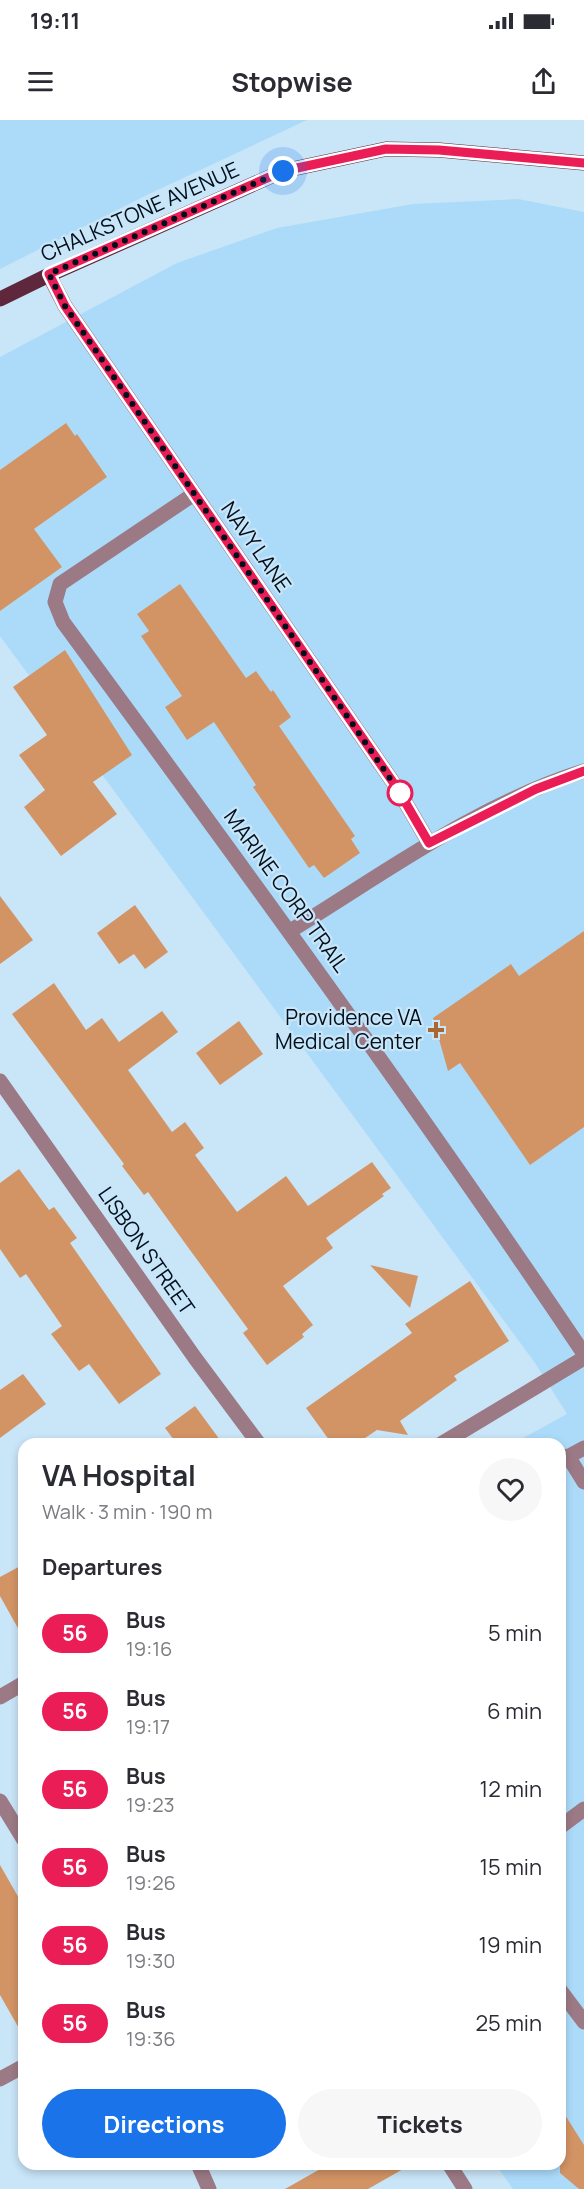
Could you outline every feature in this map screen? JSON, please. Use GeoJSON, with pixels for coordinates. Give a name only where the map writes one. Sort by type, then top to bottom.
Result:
{"type":"FeatureCollection","features":[{"type":"Feature","properties":{"kind":"main road","name":"CHALKSTONE AVENUE"},"geometry":{"type":"LineString","coordinates":[[0,299],[49,274],[283,171],[386,149],[439,150],[584,163]]}},
{"type":"Feature","properties":{"kind":"street","name":"NAVY LANE"},"geometry":{"type":"LineString","coordinates":[[49,274],[65,306],[397,788],[429,843]]}},
{"type":"Feature","properties":{"kind":"street","name":"MARINE CORP TRAIL"},"geometry":{"type":"LineString","coordinates":[[194,494],[60,584],[55,602],[63,622],[290,931],[482,1202],[584,1356]]}},
{"type":"Feature","properties":{"kind":"street"},"geometry":{"type":"LineString","coordinates":[[290,931],[429,843],[536,789],[584,771]]}},
{"type":"Feature","properties":{"kind":"street","name":"LISBON STREET"},"geometry":{"type":"LineString","coordinates":[[0,1081],[195,1358],[255,1438]]}},
{"type":"Feature","properties":{"kind":"street"},"geometry":{"type":"LineString","coordinates":[[451,1438],[584,1356]]}},
{"type":"Feature","properties":{"kind":"street"},"geometry":{"type":"LineString","coordinates":[[566,1458],[584,1448]]}},
{"type":"Feature","properties":{"kind":"street"},"geometry":{"type":"LineString","coordinates":[[566,1461],[584,1482]]}},
{"type":"Feature","properties":{"kind":"street"},"geometry":{"type":"LineString","coordinates":[[0,1697],[18,1686]]}},
{"type":"Feature","properties":{"kind":"street"},"geometry":{"type":"LineString","coordinates":[[0,1801],[18,1830]]}},
{"type":"Feature","properties":{"kind":"street"},"geometry":{"type":"LineString","coordinates":[[566,1822],[584,1809]]}},
{"type":"Feature","properties":{"kind":"street"},"geometry":{"type":"LineString","coordinates":[[566,1998],[584,2022]]}},
{"type":"Feature","properties":{"kind":"street"},"geometry":{"type":"LineString","coordinates":[[0,2079],[18,2069]]}},
{"type":"Feature","properties":{"kind":"street"},"geometry":{"type":"LineString","coordinates":[[201,2170],[209,2189]]}},
{"type":"Feature","properties":{"kind":"street"},"geometry":{"type":"LineString","coordinates":[[453,2170],[465,2189]]}},
{"type":"Feature","properties":{"kind":"shaded area"},"geometry":{"type":"Polygon","coordinates":[[[0,120],[307,120],[147,195],[0,269],[0,120]]]}},
{"type":"Feature","properties":{"kind":"shaded area","name":"Providence VA Medical Center"},"geometry":{"type":"Polygon","coordinates":[[[518,199],[584,212],[584,2189],[513,2189],[500,2170],[566,2170],[566,1438],[523,1438],[567,1414],[535,1363],[0,636],[0,357],[177,263],[277,228],[413,204],[518,199]]]}},
{"type":"Feature","properties":{"kind":"building"},"geometry":{"type":"Polygon","coordinates":[[[66,423],[75,436],[77,434],[107,477],[34,529],[62,567],[0,611],[0,470],[66,423]]]}},
{"type":"Feature","properties":{"kind":"building"},"geometry":{"type":"Polygon","coordinates":[[[180,584],[246,678],[256,671],[271,692],[273,690],[291,717],[279,726],[355,836],[351,839],[360,853],[324,878],[314,865],[309,868],[253,787],[256,785],[214,722],[187,740],[165,707],[182,696],[141,636],[149,631],[137,614],[180,584]]]}},
{"type":"Feature","properties":{"kind":"building"},"geometry":{"type":"Polygon","coordinates":[[[65,650],[132,755],[93,782],[117,814],[61,856],[24,807],[45,790],[19,755],[47,735],[13,687],[65,650]]]}},
{"type":"Feature","properties":{"kind":"building"},"geometry":{"type":"Polygon","coordinates":[[[0,896],[33,940],[0,964],[0,896]]]}},
{"type":"Feature","properties":{"kind":"building"},"geometry":{"type":"Polygon","coordinates":[[[135,905],[168,952],[145,969],[134,954],[119,964],[97,933],[135,905]]]}},
{"type":"Feature","properties":{"kind":"building"},"geometry":{"type":"Polygon","coordinates":[[[584,931],[584,1127],[530,1165],[460,1063],[448,1071],[433,1018],[511,964],[519,976],[584,931]]]}},
{"type":"Feature","properties":{"kind":"building"},"geometry":{"type":"Polygon","coordinates":[[[54,983],[86,1030],[102,1018],[119,1042],[162,1011],[178,1032],[128,1070],[172,1132],[185,1122],[204,1148],[195,1155],[237,1212],[286,1176],[308,1206],[372,1162],[391,1188],[382,1194],[384,1196],[326,1238],[333,1248],[283,1286],[313,1325],[302,1334],[304,1337],[267,1365],[243,1333],[248,1329],[148,1192],[144,1195],[122,1166],[124,1164],[12,1014],[54,983]]]}},
{"type":"Feature","properties":{"kind":"building"},"geometry":{"type":"Polygon","coordinates":[[[239,1021],[263,1054],[220,1085],[196,1053],[239,1021]]]}},
{"type":"Feature","properties":{"kind":"building"},"geometry":{"type":"Polygon","coordinates":[[[19,1169],[49,1210],[54,1207],[77,1238],[70,1243],[161,1374],[119,1404],[89,1364],[79,1371],[51,1334],[62,1326],[26,1274],[20,1278],[0,1249],[0,1183],[19,1169]]]}},
{"type":"Feature","properties":{"kind":"building"},"geometry":{"type":"Polygon","coordinates":[[[370,1265],[418,1276],[410,1308],[370,1265]]]}},
{"type":"Feature","properties":{"kind":"building"},"geometry":{"type":"Polygon","coordinates":[[[470,1281],[509,1341],[454,1376],[457,1380],[400,1421],[408,1435],[377,1430],[365,1438],[328,1438],[306,1408],[412,1333],[405,1324],[470,1281]]]}},
{"type":"Feature","properties":{"kind":"building"},"geometry":{"type":"Polygon","coordinates":[[[23,1374],[46,1404],[0,1438],[0,1390],[23,1374]]]}},
{"type":"Feature","properties":{"kind":"building"},"geometry":{"type":"Polygon","coordinates":[[[195,1406],[219,1438],[172,1438],[165,1428],[195,1406]]]}},
{"type":"Feature","properties":{"kind":"building"},"geometry":{"type":"Polygon","coordinates":[[[18,1567],[18,1628],[0,1596],[0,1577],[18,1567]]]}},
{"type":"Feature","properties":{"kind":"building"},"geometry":{"type":"Polygon","coordinates":[[[0,1865],[18,1896],[18,2026],[0,1995],[0,1865]]]}},
{"type":"Feature","properties":{"kind":"building"},"geometry":{"type":"Polygon","coordinates":[[[566,2116],[584,2145],[584,2189],[579,2189],[560,2173],[560,2170],[566,2170],[566,2116]]]}},
{"type":"Feature","properties":{"kind":"building"},"geometry":{"type":"Polygon","coordinates":[[[318,2170],[401,2170],[368,2189],[285,2189],[318,2170]]]}},
{"type":"Feature","properties":{"kind":"bus line","name":"56"},"geometry":{"type":"LineString","coordinates":[[584,163],[439,150],[386,149],[283,171],[49,274],[65,306],[397,788],[417,818],[429,843],[496,807],[584,771]]}},
{"type":"Feature","properties":{"kind":"place","name":"Providence VA Medical Center"},"geometry":{"type":"Point","coordinates":[436,1030]}},
{"type":"Feature","properties":{"kind":"route"},"geometry":{"type":"LineString","coordinates":[[283,171],[49,274],[65,306],[400,793]]}}]}
